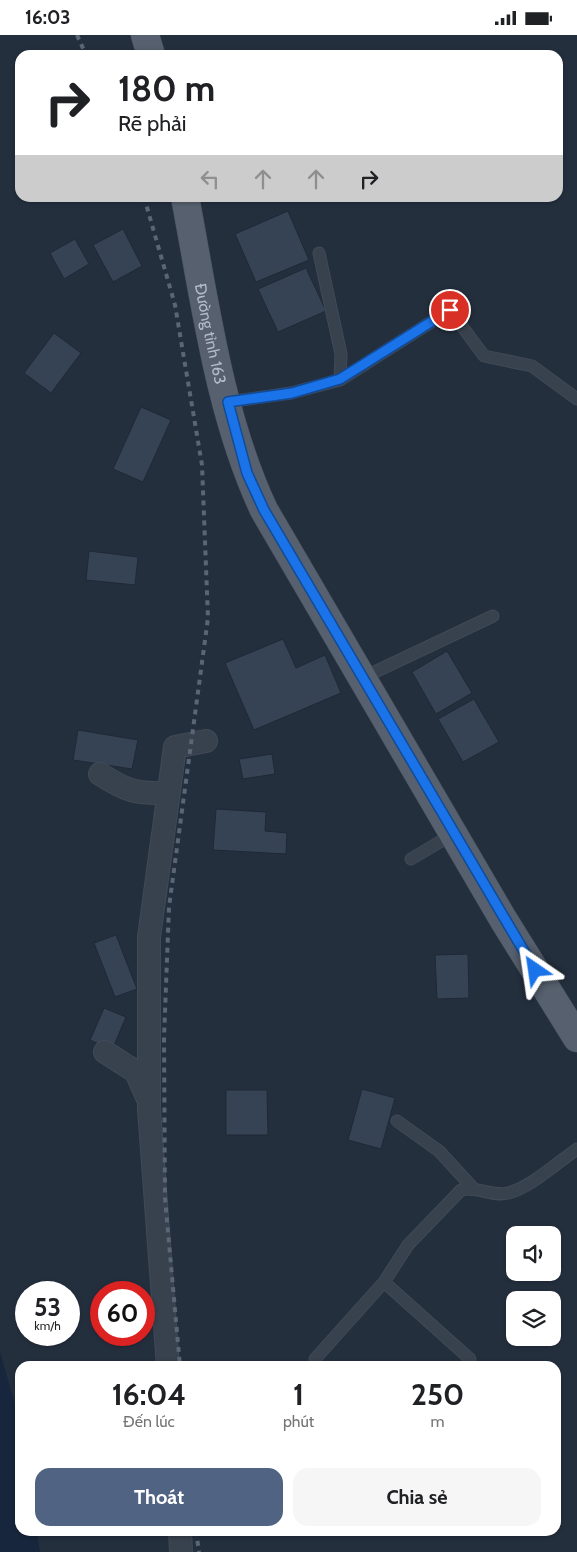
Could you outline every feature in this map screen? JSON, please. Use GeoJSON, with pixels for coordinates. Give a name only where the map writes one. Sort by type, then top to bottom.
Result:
{"type":"FeatureCollection","features":[{"type":"Feature","properties":{"kind":"main road"},"geometry":{"type":"LineString","coordinates":[[145,35],[150,50]]}},
{"type":"Feature","properties":{"kind":"main road","name":"Đường tỉnh 163"},"geometry":{"type":"LineString","coordinates":[[186,202],[228,402],[247,473],[264,510],[453,834],[577,1038]]}},
{"type":"Feature","properties":{"kind":"street"},"geometry":{"type":"LineString","coordinates":[[168,1361],[149,1101],[148,937],[175,747],[206,741]]}},
{"type":"Feature","properties":{"kind":"street"},"geometry":{"type":"LineString","coordinates":[[100,774],[124,789],[146,794],[168,793]]}},
{"type":"Feature","properties":{"kind":"street"},"geometry":{"type":"LineString","coordinates":[[105,1052],[136,1072],[149,1101]]}},
{"type":"Feature","properties":{"kind":"street"},"geometry":{"type":"LineString","coordinates":[[180,1536],[182,1552]]}},
{"type":"Feature","properties":{"kind":"lane"},"geometry":{"type":"LineString","coordinates":[[318,253],[341,355],[340,379]]}},
{"type":"Feature","properties":{"kind":"lane"},"geometry":{"type":"LineString","coordinates":[[228,402],[292,393],[340,379],[450,310],[484,356],[532,366],[577,399]]}},
{"type":"Feature","properties":{"kind":"lane"},"geometry":{"type":"LineString","coordinates":[[362,678],[494,616]]}},
{"type":"Feature","properties":{"kind":"lane"},"geometry":{"type":"LineString","coordinates":[[411,859],[453,834]]}},
{"type":"Feature","properties":{"kind":"lane"},"geometry":{"type":"LineString","coordinates":[[397,1121],[439,1151],[473,1188]]}},
{"type":"Feature","properties":{"kind":"lane"},"geometry":{"type":"LineString","coordinates":[[315,1359],[384,1282],[408,1245],[451,1198],[461,1190],[473,1188],[495,1193],[508,1193],[531,1182],[577,1149]]}},
{"type":"Feature","properties":{"kind":"lane"},"geometry":{"type":"LineString","coordinates":[[384,1282],[470,1359]]}},
{"type":"Feature","properties":{"kind":"water"},"geometry":{"type":"Polygon","coordinates":[[[0,1352],[15,1404],[15,1536],[38,1536],[40,1552],[0,1552],[0,1352]]]}},
{"type":"Feature","properties":{"kind":"building"},"geometry":{"type":"Polygon","coordinates":[[[288,211],[309,260],[256,282],[235,234],[288,211]]]}},
{"type":"Feature","properties":{"kind":"building"},"geometry":{"type":"Polygon","coordinates":[[[123,229],[142,266],[113,282],[93,245],[123,229]]]}},
{"type":"Feature","properties":{"kind":"building"},"geometry":{"type":"Polygon","coordinates":[[[75,239],[89,264],[64,279],[50,253],[75,239]]]}},
{"type":"Feature","properties":{"kind":"building"},"geometry":{"type":"Polygon","coordinates":[[[306,268],[326,311],[278,332],[258,289],[306,268]]]}},
{"type":"Feature","properties":{"kind":"building"},"geometry":{"type":"Polygon","coordinates":[[[54,333],[81,353],[51,393],[24,373],[54,333]]]}},
{"type":"Feature","properties":{"kind":"building"},"geometry":{"type":"Polygon","coordinates":[[[141,407],[171,420],[143,482],[113,469],[141,407]]]}},
{"type":"Feature","properties":{"kind":"building"},"geometry":{"type":"Polygon","coordinates":[[[89,551],[138,557],[135,585],[86,580],[89,551]]]}},
{"type":"Feature","properties":{"kind":"building"},"geometry":{"type":"Polygon","coordinates":[[[283,639],[296,668],[325,655],[341,693],[254,730],[225,663],[283,639]]]}},
{"type":"Feature","properties":{"kind":"building"},"geometry":{"type":"Polygon","coordinates":[[[447,651],[472,693],[436,714],[412,672],[447,651]]]}},
{"type":"Feature","properties":{"kind":"building"},"geometry":{"type":"Polygon","coordinates":[[[474,699],[499,742],[463,762],[438,719],[474,699]]]}},
{"type":"Feature","properties":{"kind":"building"},"geometry":{"type":"Polygon","coordinates":[[[78,730],[138,740],[132,769],[73,760],[78,730]]]}},
{"type":"Feature","properties":{"kind":"building"},"geometry":{"type":"Polygon","coordinates":[[[272,754],[275,774],[243,779],[239,759],[272,754]]]}},
{"type":"Feature","properties":{"kind":"building"},"geometry":{"type":"Polygon","coordinates":[[[216,809],[266,812],[265,831],[287,833],[286,854],[213,850],[216,809]]]}},
{"type":"Feature","properties":{"kind":"building"},"geometry":{"type":"Polygon","coordinates":[[[116,935],[137,989],[115,997],[94,943],[116,935]]]}},
{"type":"Feature","properties":{"kind":"building"},"geometry":{"type":"Polygon","coordinates":[[[468,954],[469,998],[437,999],[435,955],[468,954]]]}},
{"type":"Feature","properties":{"kind":"building"},"geometry":{"type":"Polygon","coordinates":[[[104,1008],[126,1017],[112,1050],[90,1040],[104,1008]]]}},
{"type":"Feature","properties":{"kind":"building"},"geometry":{"type":"Polygon","coordinates":[[[362,1089],[395,1098],[381,1149],[348,1140],[362,1089]]]}},
{"type":"Feature","properties":{"kind":"building"},"geometry":{"type":"Polygon","coordinates":[[[226,1090],[267,1090],[268,1135],[226,1135],[226,1090]]]}},
{"type":"Feature","properties":{"kind":"railway"},"geometry":{"type":"LineString","coordinates":[[77,35],[84,50]]}},
{"type":"Feature","properties":{"kind":"railway"},"geometry":{"type":"LineString","coordinates":[[145,202],[175,305],[202,465],[208,618],[169,907],[164,1038],[165,1198],[180,1361]]}},
{"type":"Feature","properties":{"kind":"railway"},"geometry":{"type":"LineString","coordinates":[[197,1536],[199,1552]]}},
{"type":"Feature","properties":{"kind":"route"},"geometry":{"type":"LineString","coordinates":[[450,310],[340,379],[292,393],[228,402],[247,473],[264,510],[503,919],[535,970]]}}]}
